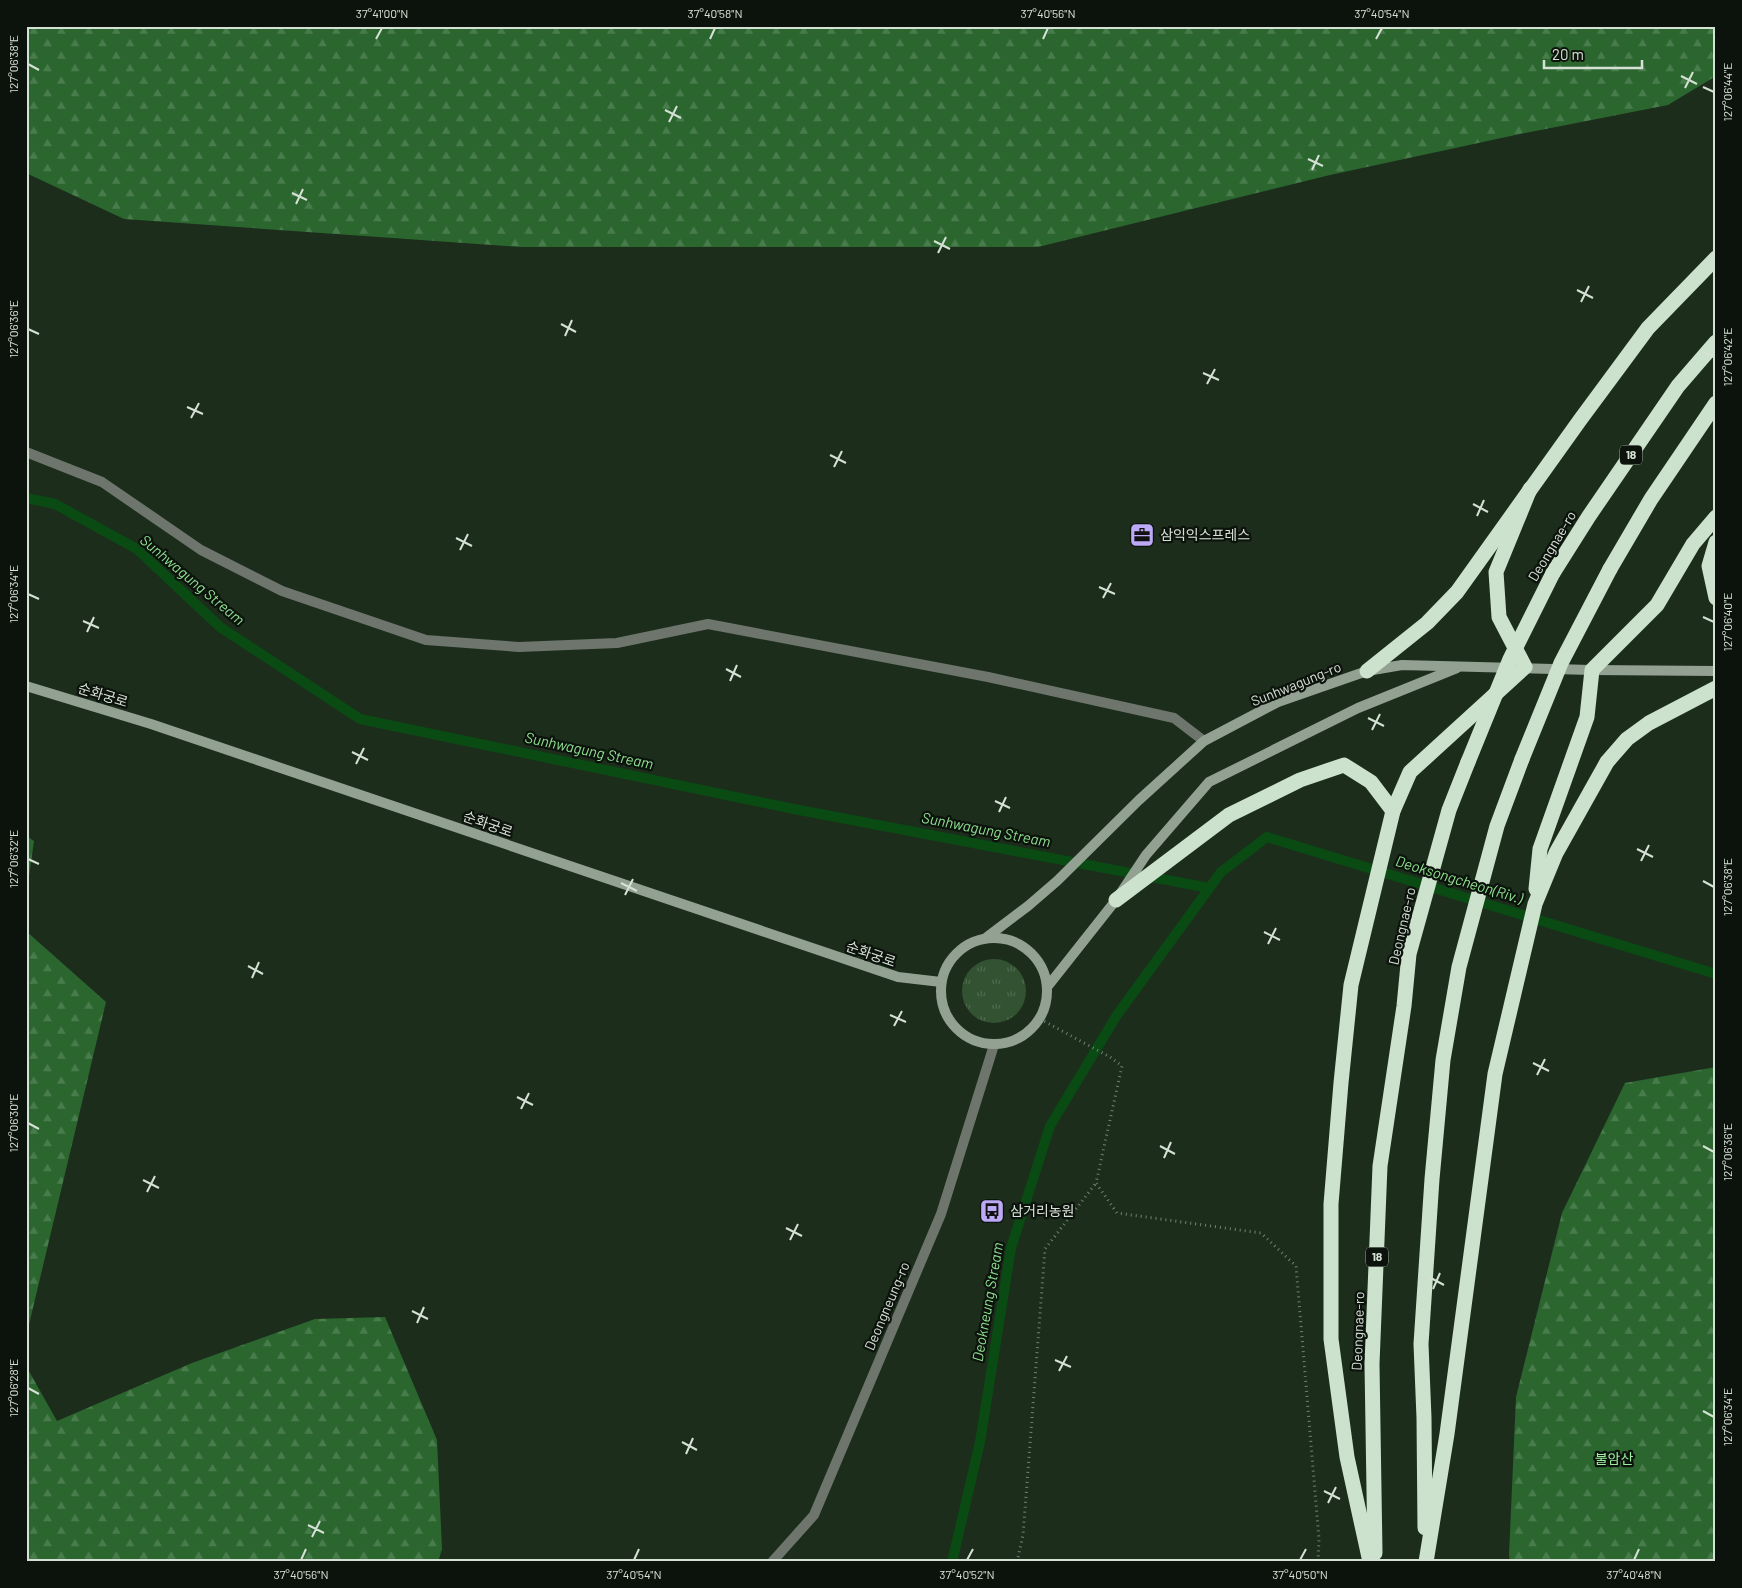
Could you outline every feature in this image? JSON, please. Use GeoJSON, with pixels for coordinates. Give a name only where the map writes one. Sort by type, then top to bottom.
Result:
{"type":"FeatureCollection","features":[{"type":"Feature","properties":{"kind":"highway"},"geometry":{"type":"LineString","coordinates":[[1367,671],[1427,623],[1457,592],[1648,328],[1716,258]]}},
{"type":"Feature","properties":{"kind":"highway","name":"Deongnae-ro"},"geometry":{"type":"LineString","coordinates":[[1375,1562],[1372,1364],[1380,1166],[1404,1006],[1409,954],[1449,810],[1510,660],[1553,573],[1589,516],[1678,386],[1716,342]]}},
{"type":"Feature","properties":{"kind":"highway"},"geometry":{"type":"LineString","coordinates":[[1426,1562],[1421,1344],[1432,1179],[1443,1060],[1459,967],[1496,826],[1561,663],[1610,569],[1651,500],[1716,403]]}},
{"type":"Feature","properties":{"kind":"highway"},"geometry":{"type":"LineString","coordinates":[[1370,1562],[1348,1457],[1331,1339],[1331,1204],[1350,985],[1393,811],[1410,772],[1525,667],[1498,617],[1496,572],[1530,489]]}},
{"type":"Feature","properties":{"kind":"highway"},"geometry":{"type":"LineString","coordinates":[[1535,904],[1540,849],[1587,717],[1592,670],[1657,604],[1692,544],[1716,516]]}},
{"type":"Feature","properties":{"kind":"highway"},"geometry":{"type":"LineString","coordinates":[[1716,542],[1709,566],[1716,598]]}},
{"type":"Feature","properties":{"kind":"highway"},"geometry":{"type":"LineString","coordinates":[[1426,1562],[1447,1434],[1495,1074],[1535,904],[1556,853],[1607,762],[1627,739],[1649,722],[1716,688]]}},
{"type":"Feature","properties":{"kind":"highway"},"geometry":{"type":"LineString","coordinates":[[1116,900],[1229,815],[1300,780],[1344,765],[1371,782],[1393,811]]}},
{"type":"Feature","properties":{"kind":"street"},"geometry":{"type":"LineString","coordinates":[[26,452],[102,482],[201,550],[282,591],[426,640],[519,647],[617,643],[708,624],[988,677],[1174,718],[1204,741]]}},
{"type":"Feature","properties":{"kind":"street","name":"Sunhwagung-ro"},"geometry":{"type":"LineString","coordinates":[[987,937],[1057,881],[1139,800],[1204,741],[1278,702],[1367,671],[1402,665],[1716,671]]}},
{"type":"Feature","properties":{"kind":"street","name":"Sunhwagung-ro"},"geometry":{"type":"LineString","coordinates":[[1116,900],[1146,855],[1209,782],[1358,708],[1461,666]]}},
{"type":"Feature","properties":{"kind":"street","name":"순화궁로"},"geometry":{"type":"LineString","coordinates":[[26,686],[151,724],[898,977],[941,982]]}},
{"type":"Feature","properties":{"kind":"street"},"geometry":{"type":"LineString","coordinates":[[1048,986],[1116,900]]}},
{"type":"Feature","properties":{"kind":"street"},"geometry":{"type":"LineString","coordinates":[[987,937],[1004,938],[1020,944],[1034,954],[1043,969],[1048,986],[1047,1003],[1040,1019],[1029,1032],[1013,1041],[994,1044],[977,1043],[960,1032],[948,1018],[941,1001],[941,982],[946,966],[957,952],[971,942],[987,937]]}},
{"type":"Feature","properties":{"kind":"street","name":"Deongneung-ro"},"geometry":{"type":"LineString","coordinates":[[772,1562],[814,1515],[940,1214],[994,1044]]}},
{"type":"Feature","properties":{"kind":"path"},"geometry":{"type":"LineString","coordinates":[[1017,1562],[1022,1535],[1046,1249],[1096,1183],[1122,1066],[1110,1057],[1040,1019]]}},
{"type":"Feature","properties":{"kind":"path"},"geometry":{"type":"LineString","coordinates":[[1096,1183],[1117,1212],[1261,1233],[1296,1266],[1319,1538],[1318,1562]]}},
{"type":"Feature","properties":{"kind":"green space"},"geometry":{"type":"Polygon","coordinates":[[[26,26],[1716,26],[1716,76],[1668,105],[1520,134],[1330,175],[1038,247],[521,247],[124,219],[26,173],[26,26]]]}},
{"type":"Feature","properties":{"kind":"green space"},"geometry":{"type":"Polygon","coordinates":[[[26,836],[34,841],[26,897],[26,836]]]}},
{"type":"Feature","properties":{"kind":"green space"},"geometry":{"type":"Polygon","coordinates":[[[26,931],[106,1002],[26,1337],[26,931]]]}},
{"type":"Feature","properties":{"kind":"green space"},"geometry":{"type":"Polygon","coordinates":[[[994,959],[1012,965],[1020,973],[1026,991],[1020,1009],[1012,1017],[994,1023],[976,1017],[968,1009],[962,991],[968,973],[976,965],[994,959]]]}},
{"type":"Feature","properties":{"kind":"green space","name":"불암산"},"geometry":{"type":"Polygon","coordinates":[[[1716,1067],[1716,1562],[1510,1562],[1516,1397],[1562,1213],[1625,1083],[1716,1067]]]}},
{"type":"Feature","properties":{"kind":"green space"},"geometry":{"type":"Polygon","coordinates":[[[385,1317],[437,1440],[442,1549],[438,1562],[26,1562],[26,1366],[57,1421],[192,1363],[315,1319],[385,1317]]]}},
{"type":"Feature","properties":{"kind":"waterway","name":"Sunhwagung Stream"},"geometry":{"type":"LineString","coordinates":[[26,498],[55,504],[137,549],[220,627],[360,719],[794,809],[1209,888]]}},
{"type":"Feature","properties":{"kind":"waterway","name":"Deokneung Stream"},"geometry":{"type":"LineString","coordinates":[[952,1562],[980,1442],[1011,1248],[1050,1126],[1117,1015],[1221,872],[1267,837],[1716,974]]}},
{"type":"Feature","properties":{"kind":"place","name":"삼익익스프레스"},"geometry":{"type":"Point","coordinates":[1142,535]}},
{"type":"Feature","properties":{"kind":"place","name":"삼거리농원"},"geometry":{"type":"Point","coordinates":[992,1211]}},
{"type":"Feature","properties":{"kind":"water label","name":"Deoksongcheon(Riv.)"},"geometry":{"type":"Point","coordinates":[1459,880]}}]}
